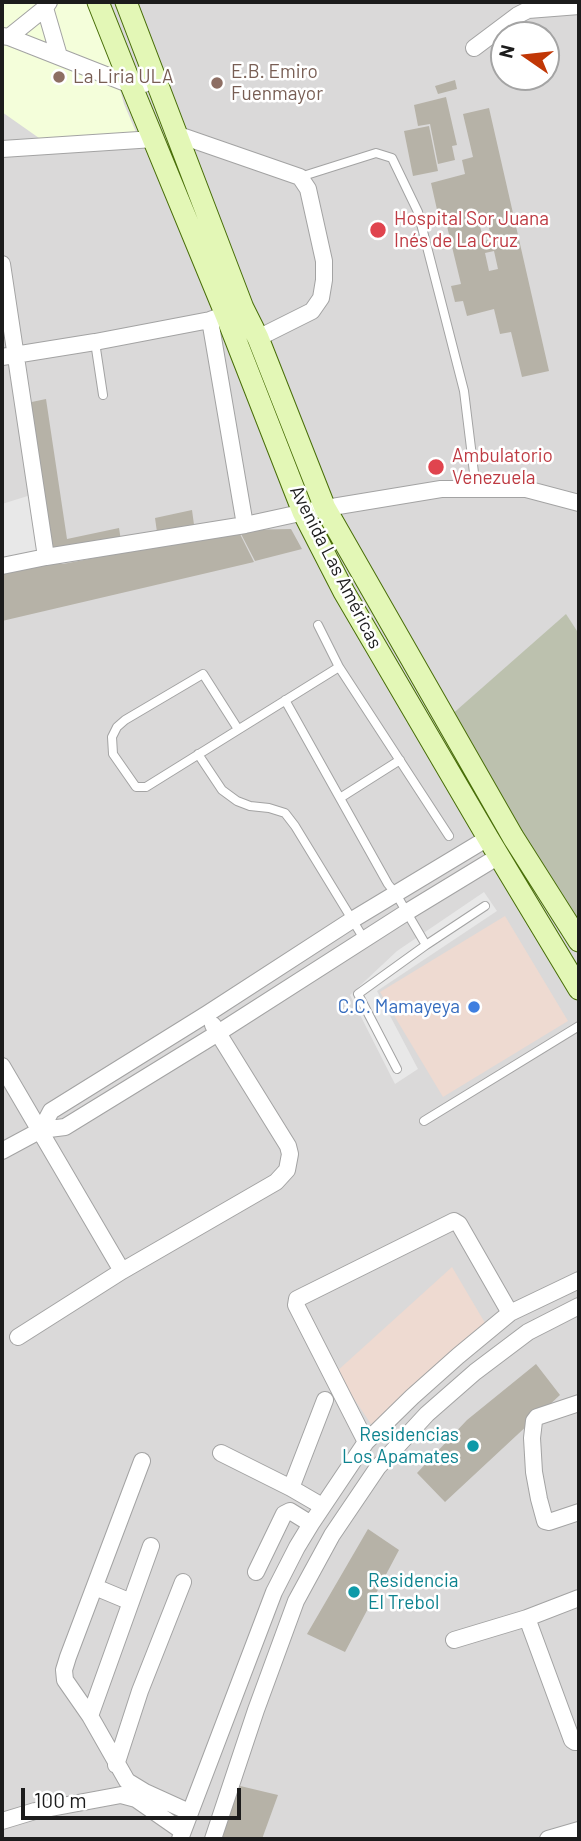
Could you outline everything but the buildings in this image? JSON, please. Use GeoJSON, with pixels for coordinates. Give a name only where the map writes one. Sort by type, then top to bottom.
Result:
{"type":"FeatureCollection","features":[{"type":"Feature","properties":{"kind":"street","name":"Avenida Las Américas"},"geometry":{"type":"LineString","coordinates":[[98,2],[226,314],[303,512],[344,592],[579,989]]}},
{"type":"Feature","properties":{"kind":"street","name":"Avenida Las Américas"},"geometry":{"type":"LineString","coordinates":[[126,2],[176,134],[226,314],[258,338],[325,508],[513,837],[579,941]]}},
{"type":"Feature","properties":{"kind":"street"},"geometry":{"type":"LineString","coordinates":[[6,37],[47,5],[59,56]]}},
{"type":"Feature","properties":{"kind":"street"},"geometry":{"type":"LineString","coordinates":[[474,48],[528,10],[579,6]]}},
{"type":"Feature","properties":{"kind":"street"},"geometry":{"type":"LineString","coordinates":[[6,37],[131,85],[144,84],[155,76]]}},
{"type":"Feature","properties":{"kind":"street"},"geometry":{"type":"LineString","coordinates":[[176,134],[300,177],[307,189],[324,261],[321,298],[312,311],[258,338]]}},
{"type":"Feature","properties":{"kind":"street"},"geometry":{"type":"LineString","coordinates":[[2,149],[154,139]]}},
{"type":"Feature","properties":{"kind":"street"},"geometry":{"type":"LineString","coordinates":[[2,264],[9,356],[46,556]]}},
{"type":"Feature","properties":{"kind":"street"},"geometry":{"type":"LineString","coordinates":[[9,356],[95,342],[226,314],[245,525]]}},
{"type":"Feature","properties":{"kind":"street"},"geometry":{"type":"LineString","coordinates":[[2,566],[46,556],[245,525],[303,512],[441,489],[526,489],[579,503]]}},
{"type":"Feature","properties":{"kind":"street"},"geometry":{"type":"LineString","coordinates":[[41,1130],[51,1111],[352,920],[488,838]]}},
{"type":"Feature","properties":{"kind":"street"},"geometry":{"type":"LineString","coordinates":[[2,1152],[41,1130],[65,1127],[499,856]]}},
{"type":"Feature","properties":{"kind":"street"},"geometry":{"type":"LineString","coordinates":[[18,1337],[122,1271],[276,1182],[287,1170],[288,1146],[206,1014]]}},
{"type":"Feature","properties":{"kind":"street"},"geometry":{"type":"LineString","coordinates":[[2,1066],[122,1271]]}},
{"type":"Feature","properties":{"kind":"street"},"geometry":{"type":"LineString","coordinates":[[366,1442],[296,1305],[298,1299],[454,1221],[459,1224],[510,1313]]}},
{"type":"Feature","properties":{"kind":"street"},"geometry":{"type":"LineString","coordinates":[[2,1821],[35,1811],[121,1795],[136,1799],[181,1835],[274,1592],[296,1547],[366,1442],[412,1397],[510,1313],[579,1280]]}},
{"type":"Feature","properties":{"kind":"street"},"geometry":{"type":"LineString","coordinates":[[213,1839],[296,1601],[332,1535],[378,1467],[426,1414],[475,1372],[528,1332],[579,1306]]}},
{"type":"Feature","properties":{"kind":"street"},"geometry":{"type":"LineString","coordinates":[[291,1488],[325,1400]]}},
{"type":"Feature","properties":{"kind":"street"},"geometry":{"type":"LineString","coordinates":[[579,1403],[537,1417],[532,1438],[534,1472],[545,1521],[579,1512]]}},
{"type":"Feature","properties":{"kind":"street"},"geometry":{"type":"LineString","coordinates":[[221,1453],[322,1506]]}},
{"type":"Feature","properties":{"kind":"street"},"geometry":{"type":"LineString","coordinates":[[142,1461],[64,1670],[65,1680],[90,1716],[127,1781],[189,1812]]}},
{"type":"Feature","properties":{"kind":"street"},"geometry":{"type":"LineString","coordinates":[[256,1572],[284,1514],[290,1511],[311,1524]]}},
{"type":"Feature","properties":{"kind":"street"},"geometry":{"type":"LineString","coordinates":[[90,1716],[151,1546]]}},
{"type":"Feature","properties":{"kind":"street"},"geometry":{"type":"LineString","coordinates":[[116,1765],[140,1691],[183,1582]]}},
{"type":"Feature","properties":{"kind":"street"},"geometry":{"type":"LineString","coordinates":[[94,1587],[131,1602]]}},
{"type":"Feature","properties":{"kind":"street"},"geometry":{"type":"LineString","coordinates":[[454,1640],[527,1618],[579,1598]]}},
{"type":"Feature","properties":{"kind":"street"},"geometry":{"type":"LineString","coordinates":[[527,1618],[572,1740],[579,1742]]}},
{"type":"Feature","properties":{"kind":"street"},"geometry":{"type":"LineString","coordinates":[[548,1839],[579,1830]]}},
{"type":"Feature","properties":{"kind":"lane"},"geometry":{"type":"LineString","coordinates":[[300,177],[376,153],[391,158],[418,212],[443,309],[464,391],[476,489]]}},
{"type":"Feature","properties":{"kind":"lane"},"geometry":{"type":"LineString","coordinates":[[95,342],[103,395]]}},
{"type":"Feature","properties":{"kind":"lane"},"geometry":{"type":"LineString","coordinates":[[318,625],[339,667],[449,836]]}},
{"type":"Feature","properties":{"kind":"lane"},"geometry":{"type":"LineString","coordinates":[[238,729],[204,674],[117,727],[113,737],[113,754],[136,787],[146,788],[339,667]]}},
{"type":"Feature","properties":{"kind":"lane"},"geometry":{"type":"LineString","coordinates":[[285,701],[388,884],[426,945]]}},
{"type":"Feature","properties":{"kind":"lane"},"geometry":{"type":"LineString","coordinates":[[198,754],[222,790],[237,801],[285,813],[363,939]]}},
{"type":"Feature","properties":{"kind":"lane"},"geometry":{"type":"LineString","coordinates":[[340,798],[400,760]]}},
{"type":"Feature","properties":{"kind":"lane"},"geometry":{"type":"LineString","coordinates":[[397,1069],[358,994],[485,906]]}},
{"type":"Feature","properties":{"kind":"lane"},"geometry":{"type":"LineString","coordinates":[[424,1121],[579,1026]]}},
{"type":"Feature","properties":{"kind":"shaded area"},"geometry":{"type":"Polygon","coordinates":[[[2,2],[579,2],[579,1839],[2,1839],[2,2]]]}},
{"type":"Feature","properties":{"kind":"shaded area","name":"La Liria ULA"},"geometry":{"type":"Polygon","coordinates":[[[2,2],[90,2],[109,50],[136,136],[132,139],[39,138],[2,112],[2,2]]]}},
{"type":"Feature","properties":{"kind":"shaded area"},"geometry":{"type":"Polygon","coordinates":[[[34,494],[42,554],[2,564],[2,504],[34,494]]]}},
{"type":"Feature","properties":{"kind":"shaded area"},"geometry":{"type":"Polygon","coordinates":[[[566,614],[579,634],[579,950],[441,724],[566,614]]]}},
{"type":"Feature","properties":{"kind":"shaded area"},"geometry":{"type":"Polygon","coordinates":[[[484,892],[497,911],[377,991],[418,1069],[395,1084],[350,995],[397,951],[484,892]]]}},
{"type":"Feature","properties":{"kind":"shaded area","name":"C.C. Mamayeya"},"geometry":{"type":"Polygon","coordinates":[[[505,916],[568,1021],[443,1097],[380,992],[505,916]]]}},
{"type":"Feature","properties":{"kind":"shaded area"},"geometry":{"type":"Polygon","coordinates":[[[452,1267],[488,1328],[377,1433],[336,1372],[452,1267]]]}},
{"type":"Feature","properties":{"kind":"place","name":"La Liria ULA"},"geometry":{"type":"Point","coordinates":[59,77]}},
{"type":"Feature","properties":{"kind":"place","name":"E.B. Emiro Fuenmayor"},"geometry":{"type":"Point","coordinates":[217,83]}},
{"type":"Feature","properties":{"kind":"place","name":"Hospital Sor Juana Inés de La Cruz"},"geometry":{"type":"Point","coordinates":[378,230]}},
{"type":"Feature","properties":{"kind":"place","name":"Ambulatorio Venezuela"},"geometry":{"type":"Point","coordinates":[436,467]}},
{"type":"Feature","properties":{"kind":"place","name":"C.C. Mamayeya"},"geometry":{"type":"Point","coordinates":[474,1007]}},
{"type":"Feature","properties":{"kind":"place","name":"Residencias Los Apamates"},"geometry":{"type":"Point","coordinates":[473,1446]}},
{"type":"Feature","properties":{"kind":"place","name":"Residencia El Trebol"},"geometry":{"type":"Point","coordinates":[354,1592]}}]}
